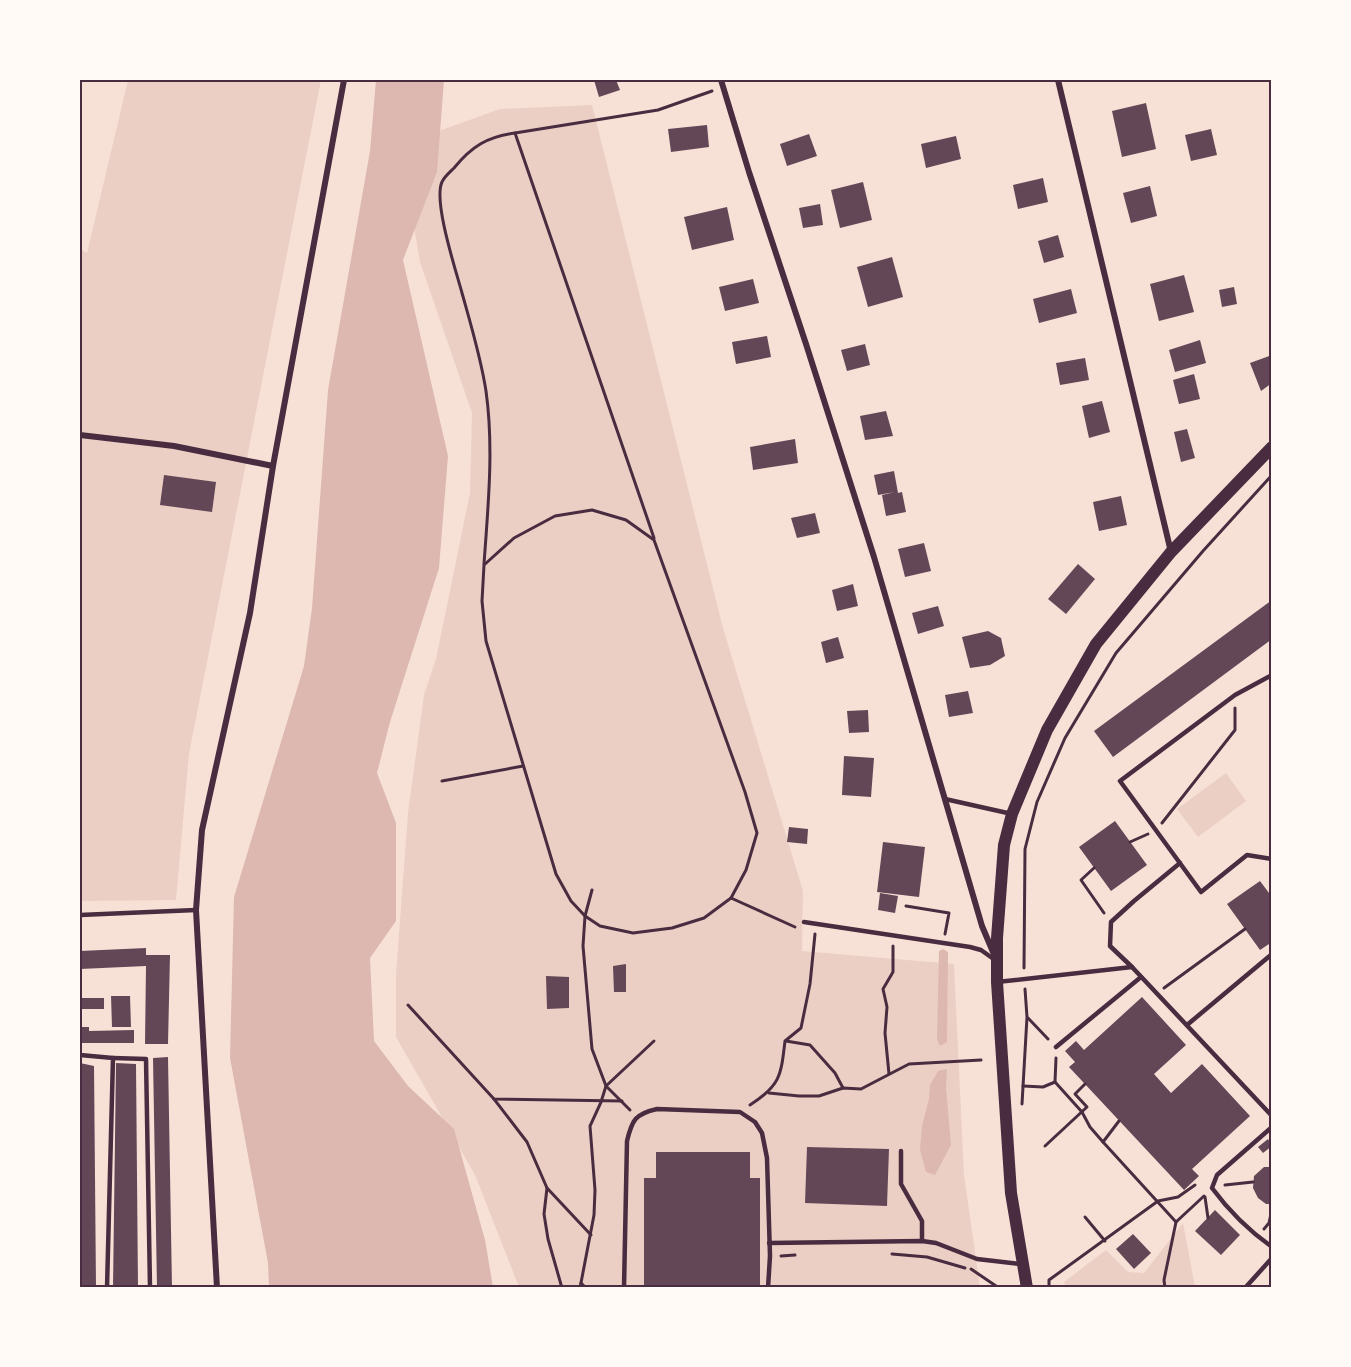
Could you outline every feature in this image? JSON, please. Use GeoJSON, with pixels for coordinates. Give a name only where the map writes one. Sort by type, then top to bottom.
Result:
{"type":"FeatureCollection","features":[{"type":"Feature","properties":{"kind":"main road"},"geometry":{"type":"LineString","coordinates":[[1027,1287],[1011,1193],[998,982],[997,938],[1005,845],[1012,814],[1047,730],[1096,644],[1171,552],[1272,447]]}},
{"type":"Feature","properties":{"kind":"street"},"geometry":{"type":"LineString","coordinates":[[217,1287],[195,910],[202,830],[250,613],[273,466],[344,80]]}},
{"type":"Feature","properties":{"kind":"street"},"geometry":{"type":"LineString","coordinates":[[721,80],[870,546],[982,926],[998,962]]}},
{"type":"Feature","properties":{"kind":"street"},"geometry":{"type":"LineString","coordinates":[[1058,80],[1171,552]]}},
{"type":"Feature","properties":{"kind":"street"},"geometry":{"type":"LineString","coordinates":[[80,435],[174,446],[273,466]]}},
{"type":"Feature","properties":{"kind":"lane"},"geometry":{"type":"LineString","coordinates":[[1272,675],[1236,695],[1120,781],[1201,892],[1247,855],[1272,859]]}},
{"type":"Feature","properties":{"kind":"lane"},"geometry":{"type":"LineString","coordinates":[[945,798],[1012,814]]}},
{"type":"Feature","properties":{"kind":"lane"},"geometry":{"type":"LineString","coordinates":[[1180,863],[1111,922],[1110,946],[1272,1116]]}},
{"type":"Feature","properties":{"kind":"lane"},"geometry":{"type":"LineString","coordinates":[[80,915],[195,910]]}},
{"type":"Feature","properties":{"kind":"lane"},"geometry":{"type":"LineString","coordinates":[[804,922],[970,947],[981,950],[998,962]]}},
{"type":"Feature","properties":{"kind":"lane"},"geometry":{"type":"LineString","coordinates":[[1187,1025],[1272,954]]}},
{"type":"Feature","properties":{"kind":"lane"},"geometry":{"type":"LineString","coordinates":[[998,982],[1132,967]]}},
{"type":"Feature","properties":{"kind":"lane"},"geometry":{"type":"LineString","coordinates":[[1056,1047],[1141,977]]}},
{"type":"Feature","properties":{"kind":"lane"},"geometry":{"type":"LineString","coordinates":[[80,1055],[146,1059],[150,1287]]}},
{"type":"Feature","properties":{"kind":"lane"},"geometry":{"type":"LineString","coordinates":[[107,1287],[113,1058]]}},
{"type":"Feature","properties":{"kind":"lane"},"geometry":{"type":"LineString","coordinates":[[624,1287],[627,1141],[631,1125],[636,1117],[644,1112],[657,1109],[740,1112],[754,1122],[762,1133],[765,1146],[770,1256],[768,1287]]}},
{"type":"Feature","properties":{"kind":"lane"},"geometry":{"type":"LineString","coordinates":[[1272,1127],[1217,1175],[1212,1188],[1227,1209],[1272,1247]]}},
{"type":"Feature","properties":{"kind":"lane"},"geometry":{"type":"LineString","coordinates":[[901,1151],[901,1185],[922,1221],[922,1241]]}},
{"type":"Feature","properties":{"kind":"lane"},"geometry":{"type":"LineString","coordinates":[[769,1243],[922,1241],[936,1243],[977,1259],[1022,1264]]}},
{"type":"Feature","properties":{"kind":"lane"},"geometry":{"type":"LineString","coordinates":[[1245,1287],[1272,1258]]}},
{"type":"Feature","properties":{"kind":"path"},"geometry":{"type":"LineString","coordinates":[[515,133],[654,540],[745,792],[757,833],[746,870],[731,898],[704,918],[672,927],[633,933],[600,926],[585,916],[571,901],[556,874],[486,641],[482,601],[490,444],[486,394],[483,370],[448,240],[440,199],[442,182],[478,143],[498,135],[658,110],[723,87]]}},
{"type":"Feature","properties":{"kind":"path"},"geometry":{"type":"LineString","coordinates":[[1022,1104],[1027,1017],[1023,937],[1025,849],[1037,802],[1065,738],[1116,653],[1272,475]]}},
{"type":"Feature","properties":{"kind":"path"},"geometry":{"type":"LineString","coordinates":[[484,564],[514,538],[555,516],[592,510],[626,520],[654,540]]}},
{"type":"Feature","properties":{"kind":"path"},"geometry":{"type":"LineString","coordinates":[[1130,842],[1155,831],[1235,730],[1236,695]]}},
{"type":"Feature","properties":{"kind":"path"},"geometry":{"type":"LineString","coordinates":[[442,781],[523,766]]}},
{"type":"Feature","properties":{"kind":"path"},"geometry":{"type":"LineString","coordinates":[[1094,868],[1081,880],[1111,922]]}},
{"type":"Feature","properties":{"kind":"path"},"geometry":{"type":"LineString","coordinates":[[592,890],[585,916],[583,946],[592,1049],[606,1086],[636,1117]]}},
{"type":"Feature","properties":{"kind":"path"},"geometry":{"type":"LineString","coordinates":[[906,906],[949,913],[944,939]]}},
{"type":"Feature","properties":{"kind":"path"},"geometry":{"type":"LineString","coordinates":[[1156,993],[1245,929]]}},
{"type":"Feature","properties":{"kind":"path"},"geometry":{"type":"LineString","coordinates":[[740,1112],[769,1093],[778,1081],[785,1041],[801,1028],[810,984],[816,932]]}},
{"type":"Feature","properties":{"kind":"path"},"geometry":{"type":"LineString","coordinates":[[889,1075],[885,1033],[887,1007],[883,989],[893,972],[893,942]]}},
{"type":"Feature","properties":{"kind":"path"},"geometry":{"type":"LineString","coordinates":[[408,1005],[494,1099],[527,1142],[547,1188],[591,1235]]}},
{"type":"Feature","properties":{"kind":"path"},"geometry":{"type":"LineString","coordinates":[[1027,1017],[1051,1042]]}},
{"type":"Feature","properties":{"kind":"path"},"geometry":{"type":"LineString","coordinates":[[585,1287],[581,1285],[591,1235],[595,1190],[590,1126],[606,1086],[654,1041]]}},
{"type":"Feature","properties":{"kind":"path"},"geometry":{"type":"LineString","coordinates":[[785,1041],[810,1045],[835,1073],[843,1088]]}},
{"type":"Feature","properties":{"kind":"path"},"geometry":{"type":"LineString","coordinates":[[1056,1047],[1055,1082],[1082,1112],[1102,1142],[1176,1222]]}},
{"type":"Feature","properties":{"kind":"path"},"geometry":{"type":"LineString","coordinates":[[769,1093],[819,1096],[843,1088],[861,1089],[909,1064],[981,1060]]}},
{"type":"Feature","properties":{"kind":"path"},"geometry":{"type":"LineString","coordinates":[[1023,1086],[1043,1087],[1055,1082]]}},
{"type":"Feature","properties":{"kind":"path"},"geometry":{"type":"LineString","coordinates":[[1068,1096],[1075,1094],[1085,1084]]}},
{"type":"Feature","properties":{"kind":"path"},"geometry":{"type":"LineString","coordinates":[[1044,1146],[1087,1107],[1075,1094]]}},
{"type":"Feature","properties":{"kind":"path"},"geometry":{"type":"LineString","coordinates":[[494,1099],[622,1101]]}},
{"type":"Feature","properties":{"kind":"path"},"geometry":{"type":"LineString","coordinates":[[1102,1142],[1119,1121]]}},
{"type":"Feature","properties":{"kind":"path"},"geometry":{"type":"LineString","coordinates":[[1212,1188],[1231,1183],[1253,1182]]}},
{"type":"Feature","properties":{"kind":"path"},"geometry":{"type":"LineString","coordinates":[[1048,1287],[1049,1280],[1158,1201],[1178,1197],[1194,1184],[1204,1196],[1208,1218]]}},
{"type":"Feature","properties":{"kind":"path"},"geometry":{"type":"LineString","coordinates":[[547,1188],[544,1214],[548,1239],[562,1287]]}},
{"type":"Feature","properties":{"kind":"path"},"geometry":{"type":"LineString","coordinates":[[1165,1287],[1164,1280],[1176,1222],[1204,1196]]}},
{"type":"Feature","properties":{"kind":"path"},"geometry":{"type":"LineString","coordinates":[[1257,1236],[1269,1223],[1272,1209]]}},
{"type":"Feature","properties":{"kind":"path"},"geometry":{"type":"LineString","coordinates":[[1085,1216],[1105,1241]]}},
{"type":"Feature","properties":{"kind":"path"},"geometry":{"type":"LineString","coordinates":[[886,1254],[927,1257],[970,1269],[999,1287]]}},
{"type":"Feature","properties":{"kind":"path"},"geometry":{"type":"LineString","coordinates":[[770,1256],[805,1255]]}},
{"type":"Feature","properties":{"kind":"shaded area"},"geometry":{"type":"Polygon","coordinates":[[[128,80],[321,80],[189,754],[176,900],[80,901],[80,249],[87,253],[128,80]]]}},
{"type":"Feature","properties":{"kind":"shaded area"},"geometry":{"type":"Polygon","coordinates":[[[376,80],[444,80],[437,172],[403,260],[448,456],[439,568],[390,722],[377,773],[396,823],[396,921],[370,958],[374,1041],[408,1086],[454,1129],[485,1240],[493,1287],[269,1287],[268,1263],[230,1058],[234,897],[304,666],[312,608],[328,390],[370,151],[376,80]]]}},
{"type":"Feature","properties":{"kind":"shaded area"},"geometry":{"type":"Polygon","coordinates":[[[592,105],[723,628],[803,891],[802,951],[954,964],[964,1175],[980,1287],[519,1287],[475,1175],[396,1037],[396,974],[408,813],[424,695],[436,659],[470,493],[472,413],[420,262],[400,145],[500,109],[592,105]]]}},
{"type":"Feature","properties":{"kind":"shaded area"},"geometry":{"type":"Polygon","coordinates":[[[1226,773],[1246,801],[1198,837],[1177,809],[1226,773]]]}},
{"type":"Feature","properties":{"kind":"shaded area"},"geometry":{"type":"Polygon","coordinates":[[[943,949],[948,952],[947,1042],[940,1046],[937,1039],[939,951],[943,949]]]}},
{"type":"Feature","properties":{"kind":"shaded area"},"geometry":{"type":"Polygon","coordinates":[[[947,1069],[946,1088],[951,1145],[935,1175],[926,1172],[920,1150],[922,1126],[930,1085],[938,1071],[947,1069]]]}},
{"type":"Feature","properties":{"kind":"shaded area"},"geometry":{"type":"Polygon","coordinates":[[[1183,1223],[1195,1287],[1066,1288],[1064,1282],[1106,1250],[1128,1272],[1144,1273],[1183,1223]]]}},
{"type":"Feature","properties":{"kind":"building"},"geometry":{"type":"Polygon","coordinates":[[[594,80],[616,80],[620,90],[599,97],[594,80]]]}},
{"type":"Feature","properties":{"kind":"building"},"geometry":{"type":"Polygon","coordinates":[[[1146,103],[1156,149],[1122,157],[1112,111],[1146,103]]]}},
{"type":"Feature","properties":{"kind":"building"},"geometry":{"type":"Polygon","coordinates":[[[707,125],[709,147],[671,152],[668,129],[707,125]]]}},
{"type":"Feature","properties":{"kind":"building"},"geometry":{"type":"Polygon","coordinates":[[[1211,129],[1217,155],[1191,161],[1185,135],[1211,129]]]}},
{"type":"Feature","properties":{"kind":"building"},"geometry":{"type":"Polygon","coordinates":[[[809,134],[817,156],[787,166],[780,144],[809,134]]]}},
{"type":"Feature","properties":{"kind":"building"},"geometry":{"type":"Polygon","coordinates":[[[956,136],[961,159],[926,168],[921,144],[956,136]]]}},
{"type":"Feature","properties":{"kind":"building"},"geometry":{"type":"Polygon","coordinates":[[[1043,178],[1048,202],[1018,209],[1013,185],[1043,178]]]}},
{"type":"Feature","properties":{"kind":"building"},"geometry":{"type":"Polygon","coordinates":[[[863,182],[872,220],[840,228],[831,190],[863,182]]]}},
{"type":"Feature","properties":{"kind":"building"},"geometry":{"type":"Polygon","coordinates":[[[1150,186],[1157,216],[1131,223],[1123,193],[1150,186]]]}},
{"type":"Feature","properties":{"kind":"building"},"geometry":{"type":"Polygon","coordinates":[[[820,204],[823,225],[803,228],[799,208],[820,204]]]}},
{"type":"Feature","properties":{"kind":"building"},"geometry":{"type":"Polygon","coordinates":[[[727,207],[734,240],[692,250],[684,217],[727,207]]]}},
{"type":"Feature","properties":{"kind":"building"},"geometry":{"type":"Polygon","coordinates":[[[1058,235],[1064,257],[1044,263],[1038,241],[1058,235]]]}},
{"type":"Feature","properties":{"kind":"building"},"geometry":{"type":"Polygon","coordinates":[[[892,257],[903,297],[868,307],[857,267],[892,257]]]}},
{"type":"Feature","properties":{"kind":"building"},"geometry":{"type":"Polygon","coordinates":[[[1184,275],[1194,312],[1159,321],[1150,284],[1184,275]]]}},
{"type":"Feature","properties":{"kind":"building"},"geometry":{"type":"Polygon","coordinates":[[[753,279],[759,303],[725,311],[719,287],[753,279]]]}},
{"type":"Feature","properties":{"kind":"building"},"geometry":{"type":"Polygon","coordinates":[[[1234,287],[1237,304],[1222,307],[1219,290],[1234,287]]]}},
{"type":"Feature","properties":{"kind":"building"},"geometry":{"type":"Polygon","coordinates":[[[1071,289],[1077,313],[1039,323],[1033,299],[1071,289]]]}},
{"type":"Feature","properties":{"kind":"building"},"geometry":{"type":"Polygon","coordinates":[[[767,336],[771,357],[736,364],[732,342],[767,336]]]}},
{"type":"Feature","properties":{"kind":"building"},"geometry":{"type":"Polygon","coordinates":[[[1200,340],[1206,363],[1175,372],[1169,350],[1200,340]]]}},
{"type":"Feature","properties":{"kind":"building"},"geometry":{"type":"Polygon","coordinates":[[[865,344],[870,365],[847,371],[841,350],[865,344]]]}},
{"type":"Feature","properties":{"kind":"building"},"geometry":{"type":"Polygon","coordinates":[[[1272,355],[1272,383],[1261,391],[1250,363],[1272,355]]]}},
{"type":"Feature","properties":{"kind":"building"},"geometry":{"type":"Polygon","coordinates":[[[1085,358],[1089,380],[1060,385],[1056,363],[1085,358]]]}},
{"type":"Feature","properties":{"kind":"building"},"geometry":{"type":"Polygon","coordinates":[[[1194,374],[1200,399],[1179,404],[1173,380],[1194,374]]]}},
{"type":"Feature","properties":{"kind":"building"},"geometry":{"type":"Polygon","coordinates":[[[1102,401],[1110,432],[1089,438],[1082,406],[1102,401]]]}},
{"type":"Feature","properties":{"kind":"building"},"geometry":{"type":"Polygon","coordinates":[[[886,411],[893,436],[865,440],[860,416],[886,411]]]}},
{"type":"Feature","properties":{"kind":"building"},"geometry":{"type":"Polygon","coordinates":[[[1187,429],[1195,458],[1181,462],[1174,432],[1187,429]]]}},
{"type":"Feature","properties":{"kind":"building"},"geometry":{"type":"Polygon","coordinates":[[[795,439],[798,463],[753,470],[750,447],[795,439]]]}},
{"type":"Feature","properties":{"kind":"building"},"geometry":{"type":"Polygon","coordinates":[[[894,471],[898,493],[902,492],[906,512],[886,516],[882,495],[895,492],[878,495],[874,475],[894,471]]]}},
{"type":"Feature","properties":{"kind":"building"},"geometry":{"type":"Polygon","coordinates":[[[164,475],[216,482],[212,512],[160,505],[164,475]]]}},
{"type":"Feature","properties":{"kind":"building"},"geometry":{"type":"Polygon","coordinates":[[[1121,496],[1127,525],[1099,531],[1093,502],[1121,496]]]}},
{"type":"Feature","properties":{"kind":"building"},"geometry":{"type":"Polygon","coordinates":[[[815,513],[820,533],[797,538],[791,518],[815,513]]]}},
{"type":"Feature","properties":{"kind":"building"},"geometry":{"type":"Polygon","coordinates":[[[924,543],[931,571],[905,577],[898,549],[924,543]]]}},
{"type":"Feature","properties":{"kind":"building"},"geometry":{"type":"Polygon","coordinates":[[[1078,564],[1095,579],[1066,614],[1048,599],[1078,564]]]}},
{"type":"Feature","properties":{"kind":"building"},"geometry":{"type":"Polygon","coordinates":[[[853,584],[858,606],[837,611],[832,590],[853,584]]]}},
{"type":"Feature","properties":{"kind":"building"},"geometry":{"type":"Polygon","coordinates":[[[1272,600],[1272,639],[1113,757],[1094,731],[1272,600]]]}},
{"type":"Feature","properties":{"kind":"building"},"geometry":{"type":"Polygon","coordinates":[[[938,606],[944,626],[918,634],[912,613],[938,606]]]}},
{"type":"Feature","properties":{"kind":"building"},"geometry":{"type":"Polygon","coordinates":[[[988,631],[1001,638],[1005,656],[990,665],[970,668],[962,637],[988,631]]]}},
{"type":"Feature","properties":{"kind":"building"},"geometry":{"type":"Polygon","coordinates":[[[838,637],[844,658],[826,663],[821,642],[838,637]]]}},
{"type":"Feature","properties":{"kind":"building"},"geometry":{"type":"Polygon","coordinates":[[[968,691],[973,713],[949,717],[945,695],[968,691]]]}},
{"type":"Feature","properties":{"kind":"building"},"geometry":{"type":"Polygon","coordinates":[[[868,710],[869,732],[849,733],[847,711],[868,710]]]}},
{"type":"Feature","properties":{"kind":"building"},"geometry":{"type":"Polygon","coordinates":[[[844,756],[874,758],[871,797],[842,795],[844,756]]]}},
{"type":"Feature","properties":{"kind":"building"},"geometry":{"type":"Polygon","coordinates":[[[1115,821],[1147,865],[1111,891],[1079,847],[1115,821]]]}},
{"type":"Feature","properties":{"kind":"building"},"geometry":{"type":"Polygon","coordinates":[[[789,827],[808,829],[807,844],[787,842],[789,827]]]}},
{"type":"Feature","properties":{"kind":"building"},"geometry":{"type":"Polygon","coordinates":[[[883,842],[925,847],[919,897],[877,892],[883,842]]]}},
{"type":"Feature","properties":{"kind":"building"},"geometry":{"type":"Polygon","coordinates":[[[1260,881],[1272,897],[1272,942],[1260,950],[1227,904],[1260,881]]]}},
{"type":"Feature","properties":{"kind":"building"},"geometry":{"type":"Polygon","coordinates":[[[880,893],[898,896],[895,913],[878,910],[880,893]]]}},
{"type":"Feature","properties":{"kind":"building"},"geometry":{"type":"Polygon","coordinates":[[[146,948],[146,955],[170,955],[168,1044],[145,1044],[146,966],[80,969],[80,951],[146,948]]]}},
{"type":"Feature","properties":{"kind":"building"},"geometry":{"type":"Polygon","coordinates":[[[626,964],[626,992],[614,992],[613,966],[626,964]]]}},
{"type":"Feature","properties":{"kind":"building"},"geometry":{"type":"Polygon","coordinates":[[[546,976],[569,977],[569,1008],[547,1009],[546,976]]]}},
{"type":"Feature","properties":{"kind":"building"},"geometry":{"type":"Polygon","coordinates":[[[111,996],[130,996],[131,1027],[112,1027],[111,996]]]}},
{"type":"Feature","properties":{"kind":"building"},"geometry":{"type":"Polygon","coordinates":[[[1142,997],[1186,1045],[1154,1074],[1171,1093],[1202,1064],[1250,1116],[1192,1169],[1199,1176],[1184,1190],[1069,1067],[1075,1062],[1065,1051],[1076,1041],[1084,1050],[1142,997]]]}},
{"type":"Feature","properties":{"kind":"building"},"geometry":{"type":"Polygon","coordinates":[[[80,998],[104,998],[104,1009],[80,1009],[80,998]]]}},
{"type":"Feature","properties":{"kind":"building"},"geometry":{"type":"Polygon","coordinates":[[[80,1027],[89,1027],[89,1031],[134,1030],[134,1043],[80,1043],[80,1027]]]}},
{"type":"Feature","properties":{"kind":"building"},"geometry":{"type":"Polygon","coordinates":[[[168,1057],[172,1288],[157,1288],[153,1058],[168,1057]]]}},
{"type":"Feature","properties":{"kind":"building"},"geometry":{"type":"Polygon","coordinates":[[[80,1063],[94,1066],[96,1288],[80,1288],[80,1063]]]}},
{"type":"Feature","properties":{"kind":"building"},"geometry":{"type":"Polygon","coordinates":[[[116,1063],[136,1064],[138,1288],[113,1288],[116,1063]]]}},
{"type":"Feature","properties":{"kind":"building"},"geometry":{"type":"Polygon","coordinates":[[[1268,1139],[1272,1146],[1263,1153],[1258,1147],[1268,1139]]]}},
{"type":"Feature","properties":{"kind":"building"},"geometry":{"type":"Polygon","coordinates":[[[807,1147],[889,1149],[887,1206],[805,1203],[807,1147]]]}},
{"type":"Feature","properties":{"kind":"building"},"geometry":{"type":"Polygon","coordinates":[[[656,1152],[750,1152],[750,1178],[760,1178],[760,1288],[644,1288],[644,1178],[656,1178],[656,1152]]]}},
{"type":"Feature","properties":{"kind":"building"},"geometry":{"type":"Polygon","coordinates":[[[1264,1167],[1272,1167],[1272,1204],[1266,1204],[1258,1198],[1253,1188],[1254,1176],[1264,1167]]]}},
{"type":"Feature","properties":{"kind":"building"},"geometry":{"type":"Polygon","coordinates":[[[1215,1210],[1240,1235],[1221,1255],[1195,1231],[1215,1210]]]}},
{"type":"Feature","properties":{"kind":"building"},"geometry":{"type":"Polygon","coordinates":[[[1133,1234],[1151,1253],[1134,1269],[1116,1249],[1133,1234]]]}}]}
